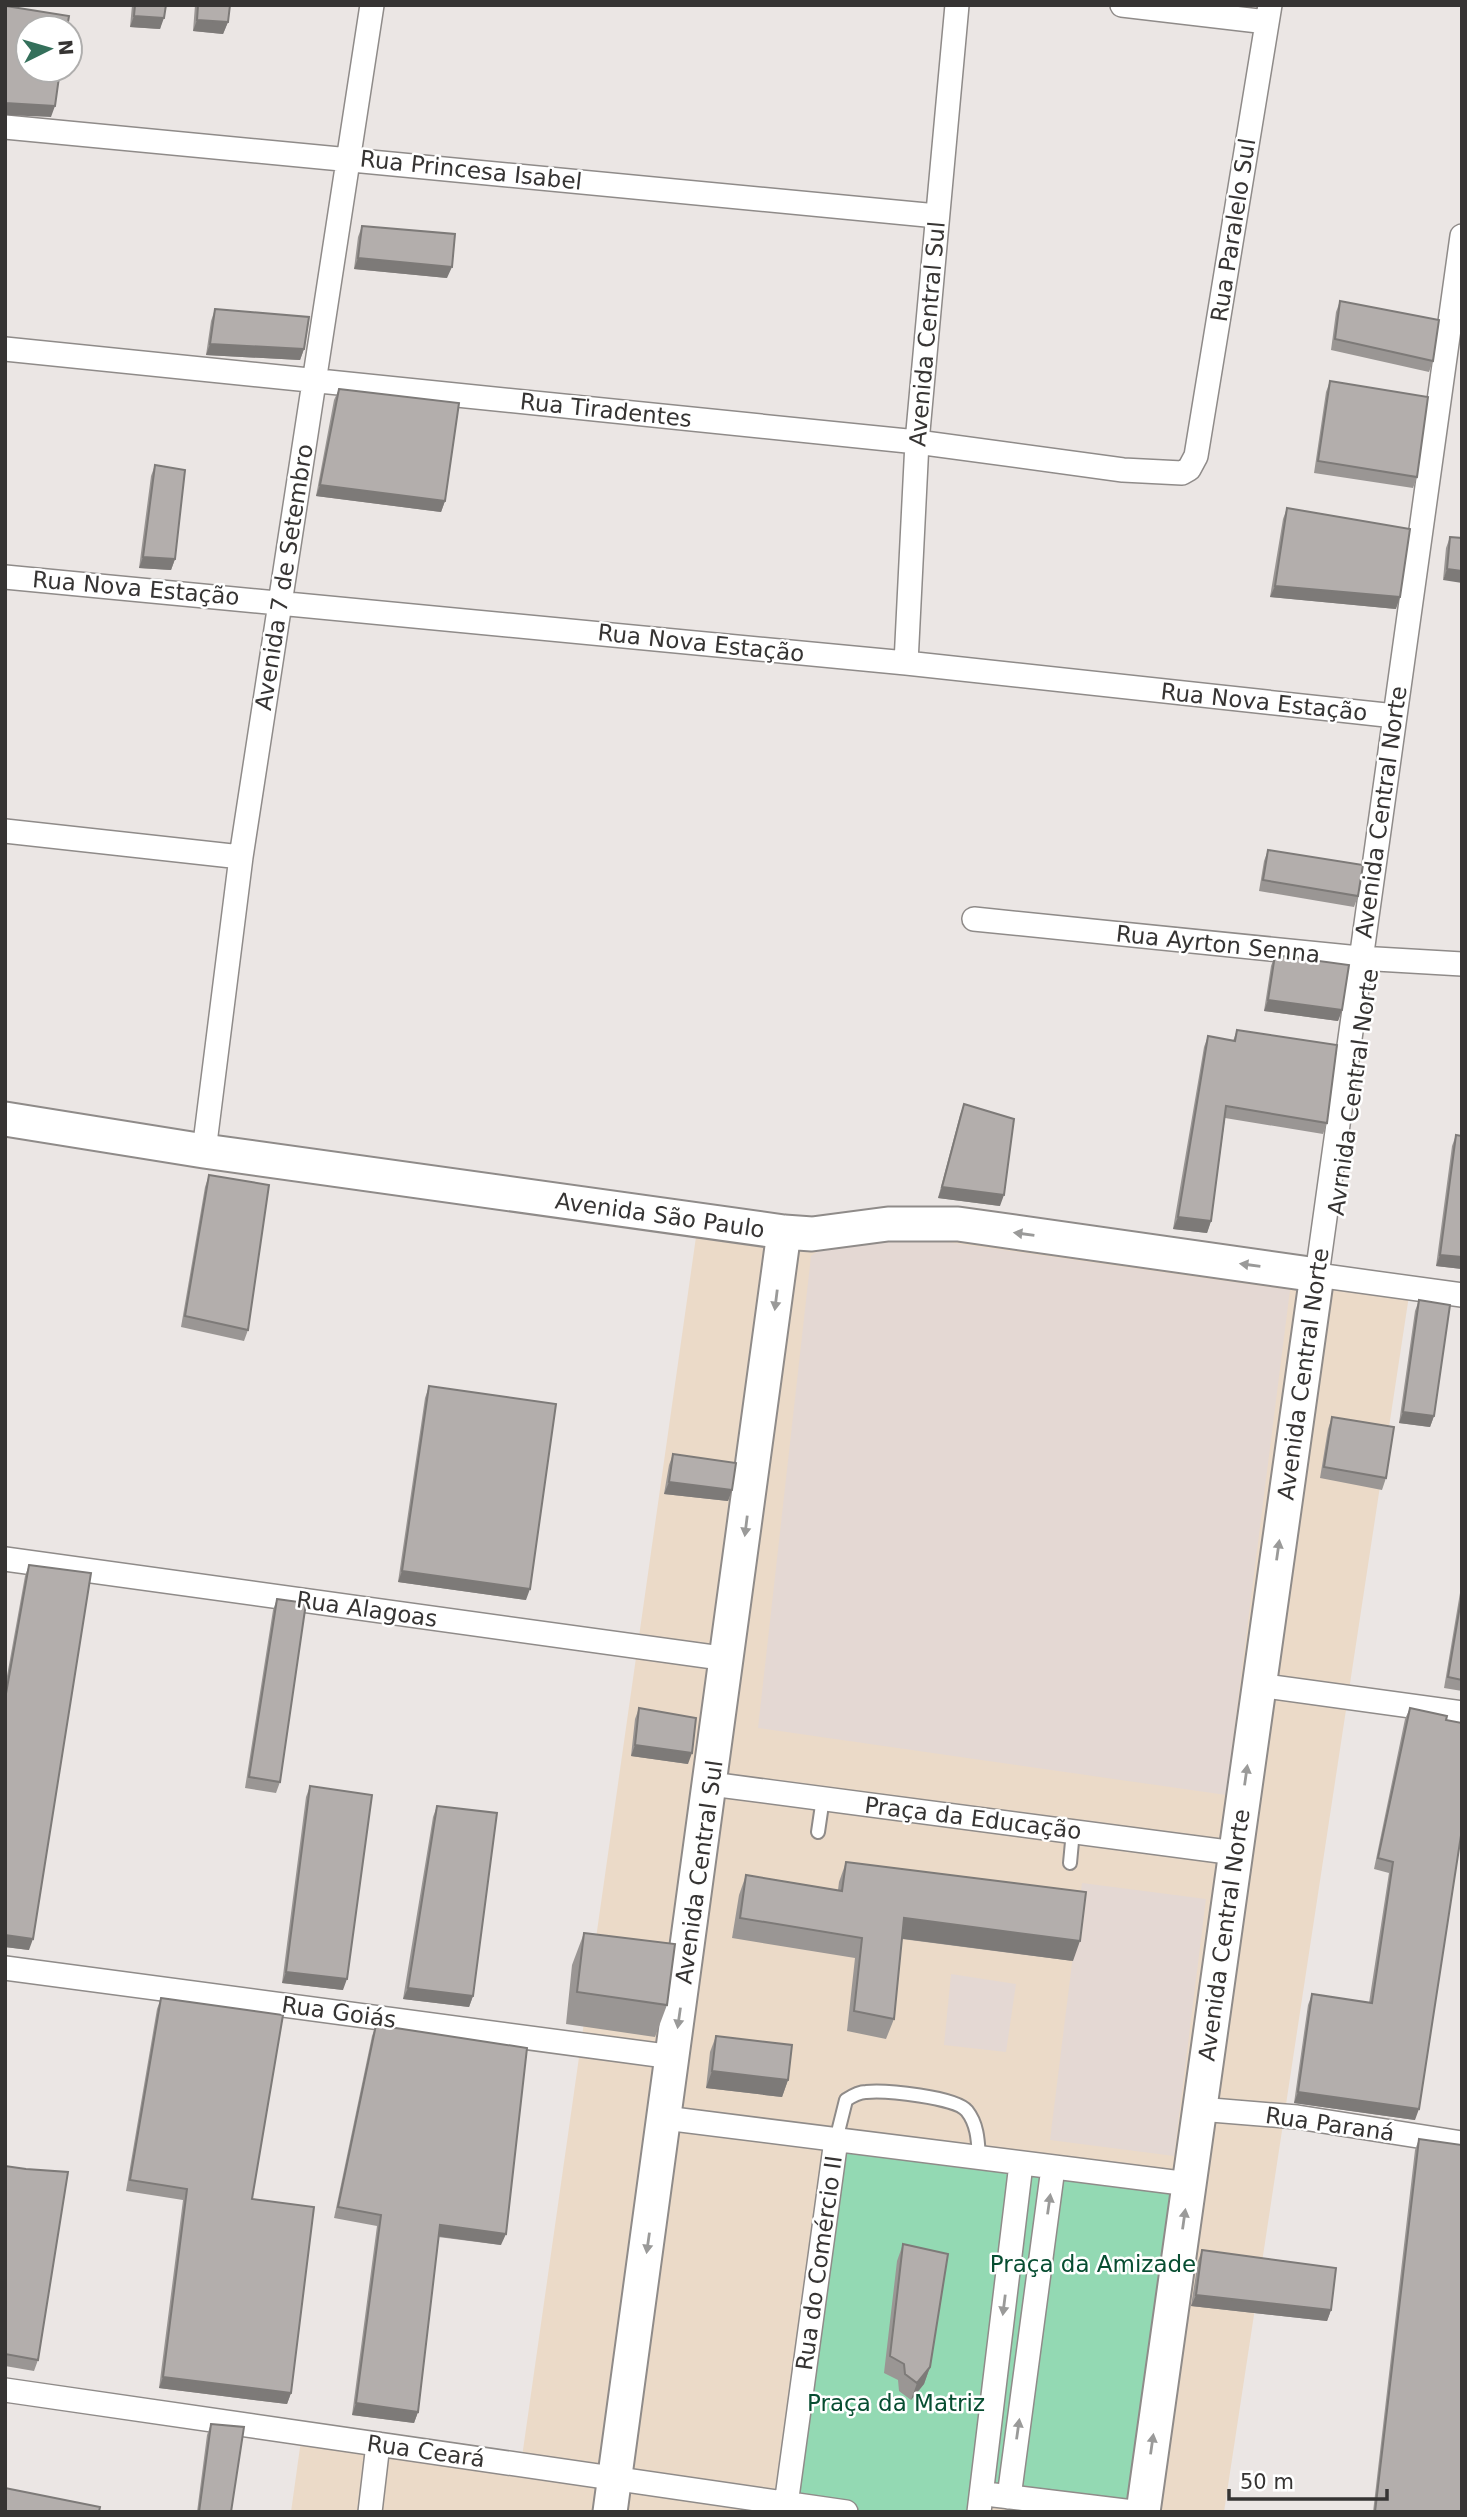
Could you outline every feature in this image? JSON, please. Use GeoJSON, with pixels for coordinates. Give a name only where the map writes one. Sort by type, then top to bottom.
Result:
{"type":"FeatureCollection","features":[{"type":"Feature","properties":{"kind":"main road","name":"Avenida São Paulo"},"geometry":{"type":"LineString","coordinates":[[5,1118],[204,1151],[784,1232],[812,1234],[850,1227],[921,1222],[958,1224],[1320,1278]]}},
{"type":"Feature","properties":{"kind":"main road","name":"Avenida Central Sul"},"geometry":{"type":"LineString","coordinates":[[610,2512],[729,1659],[784,1232]]}},
{"type":"Feature","properties":{"kind":"main road","name":"Avenida Central Norte"},"geometry":{"type":"LineString","coordinates":[[1143,2512],[1259,1685],[1320,1278]]}},
{"type":"Feature","properties":{"kind":"street","name":"Avenida 7 de Setembro"},"geometry":{"type":"LineString","coordinates":[[204,1151],[241,857],[372,5]]}},
{"type":"Feature","properties":{"kind":"street","name":"Avenida Central Sul"},"geometry":{"type":"LineString","coordinates":[[906,663],[917,442],[957,5]]}},
{"type":"Feature","properties":{"kind":"street"},"geometry":{"type":"LineString","coordinates":[[1122,5],[1268,13]]}},
{"type":"Feature","properties":{"kind":"street","name":"Rua Paralelo Sul"},"geometry":{"type":"LineString","coordinates":[[1196,456],[1268,13]]}},
{"type":"Feature","properties":{"kind":"street","name":"Rua Princesa Isabel"},"geometry":{"type":"LineString","coordinates":[[5,127],[937,216]]}},
{"type":"Feature","properties":{"kind":"street","name":"Avenida Central Norte"},"geometry":{"type":"LineString","coordinates":[[1320,1278],[1366,959],[1395,716],[1462,236]]}},
{"type":"Feature","properties":{"kind":"street","name":"Avrnida Central Norte"},"geometry":{"type":"LineString","coordinates":[[1366,959],[1462,325]]}},
{"type":"Feature","properties":{"kind":"street","name":"Rua Tiradentes"},"geometry":{"type":"LineString","coordinates":[[5,349],[917,442],[1170,475],[1189,469],[1196,456]]}},
{"type":"Feature","properties":{"kind":"street","name":"Rua Nova Estação"},"geometry":{"type":"LineString","coordinates":[[5,577],[281,601],[906,663],[1395,716]]}},
{"type":"Feature","properties":{"kind":"street"},"geometry":{"type":"LineString","coordinates":[[5,831],[241,857]]}},
{"type":"Feature","properties":{"kind":"street","name":"Rua Ayrton Senna"},"geometry":{"type":"LineString","coordinates":[[974,919],[1366,959],[1462,964]]}},
{"type":"Feature","properties":{"kind":"street"},"geometry":{"type":"LineString","coordinates":[[1320,1278],[1462,1295]]}},
{"type":"Feature","properties":{"kind":"street"},"geometry":{"type":"LineString","coordinates":[[1320,1278],[1462,1304]]}},
{"type":"Feature","properties":{"kind":"street","name":"Rua Alagoas"},"geometry":{"type":"LineString","coordinates":[[5,1559],[729,1659]]}},
{"type":"Feature","properties":{"kind":"street"},"geometry":{"type":"LineString","coordinates":[[1259,1685],[1462,1713]]}},
{"type":"Feature","properties":{"kind":"street","name":"Praça da Educação"},"geometry":{"type":"LineString","coordinates":[[711,1784],[1235,1853]]}},
{"type":"Feature","properties":{"kind":"street","name":"Rua Goiás"},"geometry":{"type":"LineString","coordinates":[[5,1968],[673,2057]]}},
{"type":"Feature","properties":{"kind":"street","name":"Rua Paraná"},"geometry":{"type":"LineString","coordinates":[[1199,2109],[1297,2117],[1462,2143]]}},
{"type":"Feature","properties":{"kind":"street"},"geometry":{"type":"LineString","coordinates":[[665,2118],[1189,2184]]}},
{"type":"Feature","properties":{"kind":"street","name":"Rua do Comércio II"},"geometry":{"type":"LineString","coordinates":[[785,2507],[836,2140]]}},
{"type":"Feature","properties":{"kind":"street"},"geometry":{"type":"LineString","coordinates":[[1021,2164],[980,2502],[1009,2497],[1133,2512]]}},
{"type":"Feature","properties":{"kind":"street"},"geometry":{"type":"LineString","coordinates":[[1009,2497],[1054,2168]]}},
{"type":"Feature","properties":{"kind":"street","name":"Rua Ceará"},"geometry":{"type":"LineString","coordinates":[[5,2390],[615,2479],[785,2507],[846,2512]]}},
{"type":"Feature","properties":{"kind":"street"},"geometry":{"type":"LineString","coordinates":[[370,2512],[378,2444]]}},
{"type":"Feature","properties":{"kind":"lane"},"geometry":{"type":"LineString","coordinates":[[818,1832],[823,1798]]}},
{"type":"Feature","properties":{"kind":"lane"},"geometry":{"type":"LineString","coordinates":[[1070,1863],[1073,1831]]}},
{"type":"Feature","properties":{"kind":"lane"},"geometry":{"type":"LineString","coordinates":[[836,2140],[846,2100],[852,2096],[867,2092],[945,2099],[960,2104],[967,2111],[978,2137],[979,2158]]}},
{"type":"Feature","properties":{"kind":"shaded area"},"geometry":{"type":"Polygon","coordinates":[[[958,1224],[1410,1289],[1224,2512],[291,2512],[302,2433],[521,2464],[697,1230],[958,1224]]]}},
{"type":"Feature","properties":{"kind":"shaded area"},"geometry":{"type":"Polygon","coordinates":[[[874,1232],[1290,1290],[1226,1795],[758,1728],[811,1256],[841,1235],[874,1232]]]}},
{"type":"Feature","properties":{"kind":"shaded area"},"geometry":{"type":"Polygon","coordinates":[[[1082,1883],[1206,1899],[1174,2156],[1050,2140],[1082,1883]]]}},
{"type":"Feature","properties":{"kind":"shaded area"},"geometry":{"type":"Polygon","coordinates":[[[951,1974],[1016,1984],[1006,2052],[944,2045],[951,1974]]]}},
{"type":"Feature","properties":{"kind":"green space"},"geometry":{"type":"Polygon","coordinates":[[[836,2140],[1189,2183],[1142,2512],[982,2493],[980,2512],[846,2512],[786,2503],[836,2140]]]}},
{"type":"Feature","properties":{"kind":"building"},"geometry":{"type":"Polygon","coordinates":[[[135,5],[166,5],[164,18],[134,16],[135,5]]]}},
{"type":"Feature","properties":{"kind":"building"},"geometry":{"type":"Polygon","coordinates":[[[198,5],[230,5],[228,22],[197,20],[198,5]]]}},
{"type":"Feature","properties":{"kind":"building"},"geometry":{"type":"Polygon","coordinates":[[[6,6],[56,14],[14,14],[14,84],[58,84],[55,106],[5,103],[6,6]]]}},
{"type":"Feature","properties":{"kind":"building"},"geometry":{"type":"Polygon","coordinates":[[[362,226],[455,234],[452,267],[358,258],[362,226]]]}},
{"type":"Feature","properties":{"kind":"building"},"geometry":{"type":"Polygon","coordinates":[[[1340,301],[1439,320],[1433,361],[1335,339],[1340,301]]]}},
{"type":"Feature","properties":{"kind":"building"},"geometry":{"type":"Polygon","coordinates":[[[215,309],[309,317],[304,349],[210,344],[215,309]]]}},
{"type":"Feature","properties":{"kind":"building"},"geometry":{"type":"Polygon","coordinates":[[[1330,381],[1428,397],[1417,477],[1318,461],[1330,381]]]}},
{"type":"Feature","properties":{"kind":"building"},"geometry":{"type":"Polygon","coordinates":[[[339,389],[459,403],[445,501],[320,485],[339,389]]]}},
{"type":"Feature","properties":{"kind":"building"},"geometry":{"type":"Polygon","coordinates":[[[155,465],[185,470],[175,559],[143,557],[155,465]]]}},
{"type":"Feature","properties":{"kind":"building"},"geometry":{"type":"Polygon","coordinates":[[[1287,508],[1410,529],[1400,597],[1275,586],[1287,508]]]}},
{"type":"Feature","properties":{"kind":"building"},"geometry":{"type":"Polygon","coordinates":[[[1450,537],[1462,538],[1462,571],[1447,569],[1450,537]]]}},
{"type":"Feature","properties":{"kind":"building"},"geometry":{"type":"Polygon","coordinates":[[[1268,850],[1363,865],[1358,896],[1263,880],[1268,850]]]}},
{"type":"Feature","properties":{"kind":"building"},"geometry":{"type":"Polygon","coordinates":[[[1275,955],[1349,965],[1342,1010],[1268,1000],[1275,955]]]}},
{"type":"Feature","properties":{"kind":"building"},"geometry":{"type":"Polygon","coordinates":[[[1237,1030],[1337,1045],[1327,1123],[1226,1106],[1211,1221],[1178,1217],[1208,1036],[1235,1041],[1237,1030]]]}},
{"type":"Feature","properties":{"kind":"building"},"geometry":{"type":"Polygon","coordinates":[[[964,1104],[1014,1119],[1004,1195],[942,1187],[964,1104]]]}},
{"type":"Feature","properties":{"kind":"building"},"geometry":{"type":"Polygon","coordinates":[[[1456,1135],[1462,1136],[1462,1257],[1440,1255],[1456,1135]]]}},
{"type":"Feature","properties":{"kind":"building"},"geometry":{"type":"Polygon","coordinates":[[[209,1175],[269,1185],[248,1330],[185,1316],[209,1175]]]}},
{"type":"Feature","properties":{"kind":"building"},"geometry":{"type":"Polygon","coordinates":[[[1419,1300],[1450,1305],[1434,1416],[1403,1412],[1419,1300]]]}},
{"type":"Feature","properties":{"kind":"building"},"geometry":{"type":"Polygon","coordinates":[[[429,1386],[556,1404],[530,1589],[402,1571],[429,1386]]]}},
{"type":"Feature","properties":{"kind":"building"},"geometry":{"type":"Polygon","coordinates":[[[1332,1417],[1394,1427],[1386,1478],[1324,1467],[1332,1417]]]}},
{"type":"Feature","properties":{"kind":"building"},"geometry":{"type":"Polygon","coordinates":[[[673,1454],[736,1463],[732,1490],[669,1482],[673,1454]]]}},
{"type":"Feature","properties":{"kind":"building"},"geometry":{"type":"Polygon","coordinates":[[[29,1565],[91,1573],[33,1939],[5,1935],[5,1699],[29,1565]]]}},
{"type":"Feature","properties":{"kind":"building"},"geometry":{"type":"Polygon","coordinates":[[[1462,1594],[1462,1680],[1448,1677],[1462,1594]]]}},
{"type":"Feature","properties":{"kind":"building"},"geometry":{"type":"Polygon","coordinates":[[[277,1599],[306,1603],[280,1782],[249,1777],[277,1599]]]}},
{"type":"Feature","properties":{"kind":"building"},"geometry":{"type":"Polygon","coordinates":[[[639,1708],[696,1718],[692,1753],[635,1745],[639,1708]]]}},
{"type":"Feature","properties":{"kind":"building"},"geometry":{"type":"Polygon","coordinates":[[[1410,1708],[1447,1716],[1446,1720],[1462,1723],[1462,1829],[1419,2109],[1298,2092],[1312,1994],[1372,2003],[1393,1862],[1378,1858],[1410,1708]]]}},
{"type":"Feature","properties":{"kind":"building"},"geometry":{"type":"Polygon","coordinates":[[[310,1786],[372,1795],[347,1979],[286,1972],[310,1786]]]}},
{"type":"Feature","properties":{"kind":"building"},"geometry":{"type":"Polygon","coordinates":[[[437,1806],[497,1813],[473,1996],[408,1988],[437,1806]]]}},
{"type":"Feature","properties":{"kind":"building"},"geometry":{"type":"Polygon","coordinates":[[[846,1862],[1086,1892],[1080,1941],[904,1918],[894,2019],[854,2011],[862,1938],[740,1918],[746,1875],[842,1891],[846,1862]]]}},
{"type":"Feature","properties":{"kind":"building"},"geometry":{"type":"Polygon","coordinates":[[[584,1933],[675,1944],[667,2005],[577,1992],[584,1933]]]}},
{"type":"Feature","properties":{"kind":"building"},"geometry":{"type":"Polygon","coordinates":[[[161,1998],[283,2015],[252,2199],[314,2207],[291,2393],[163,2377],[187,2189],[130,2180],[161,1998]]]}},
{"type":"Feature","properties":{"kind":"building"},"geometry":{"type":"Polygon","coordinates":[[[376,2025],[527,2048],[506,2234],[440,2225],[418,2412],[356,2403],[381,2215],[338,2207],[376,2025]]]}},
{"type":"Feature","properties":{"kind":"building"},"geometry":{"type":"Polygon","coordinates":[[[716,2036],[792,2045],[788,2080],[712,2071],[716,2036]]]}},
{"type":"Feature","properties":{"kind":"building"},"geometry":{"type":"Polygon","coordinates":[[[1419,2139],[1462,2145],[1462,2512],[1375,2512],[1419,2139]]]}},
{"type":"Feature","properties":{"kind":"building"},"geometry":{"type":"Polygon","coordinates":[[[5,2166],[68,2172],[38,2360],[5,2354],[5,2166]]]}},
{"type":"Feature","properties":{"kind":"building"},"geometry":{"type":"Polygon","coordinates":[[[903,2244],[948,2254],[930,2367],[917,2383],[905,2374],[904,2364],[890,2356],[903,2244]]]}},
{"type":"Feature","properties":{"kind":"building"},"geometry":{"type":"Polygon","coordinates":[[[1202,2250],[1336,2268],[1331,2310],[1196,2295],[1202,2250]]]}},
{"type":"Feature","properties":{"kind":"building"},"geometry":{"type":"Polygon","coordinates":[[[211,2424],[244,2427],[231,2512],[199,2512],[211,2424]]]}},
{"type":"Feature","properties":{"kind":"building"},"geometry":{"type":"Polygon","coordinates":[[[5,2488],[100,2507],[99,2512],[5,2512],[5,2488]]]}},
{"type":"Feature","properties":{"kind":"park label","name":"Praça da Amizade"},"geometry":{"type":"Point","coordinates":[1093,2264]}},
{"type":"Feature","properties":{"kind":"park label","name":"Praça da Matriz"},"geometry":{"type":"Point","coordinates":[896,2403]}}]}
